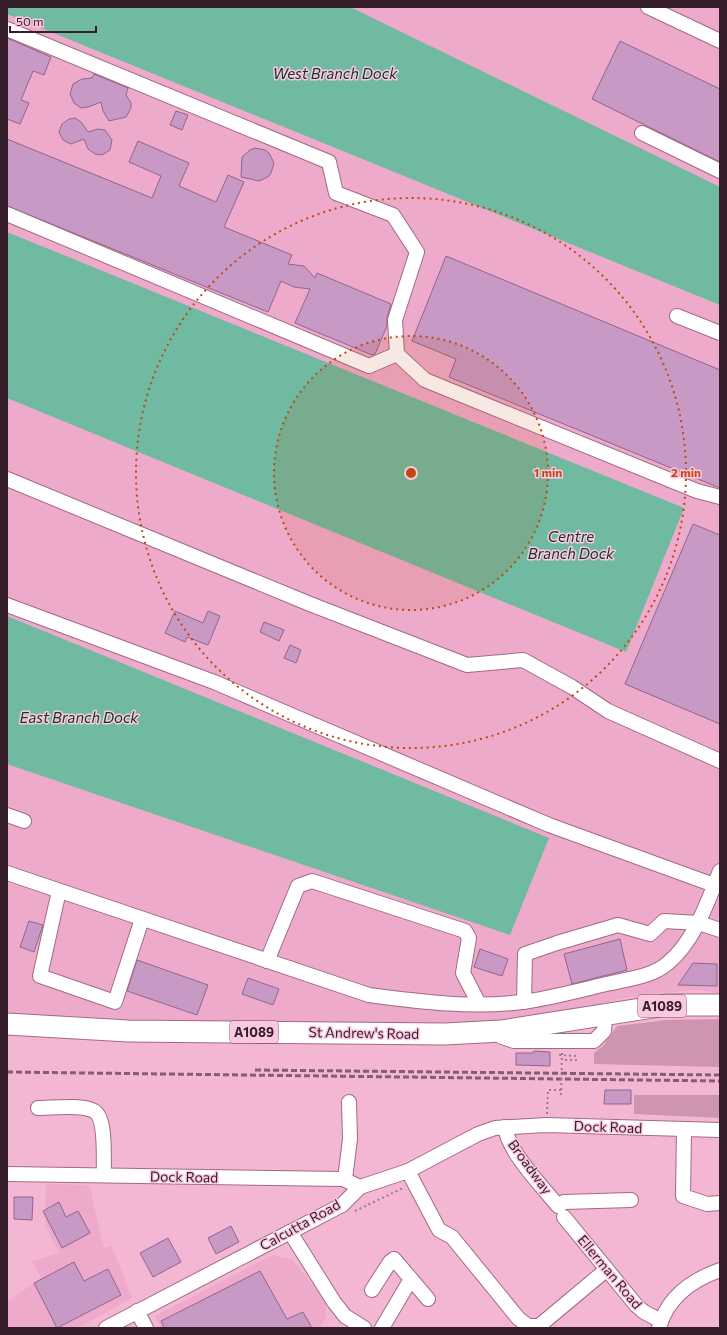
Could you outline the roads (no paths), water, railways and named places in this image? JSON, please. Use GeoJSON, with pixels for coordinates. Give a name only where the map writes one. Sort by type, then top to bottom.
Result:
{"type":"FeatureCollection","features":[{"type":"Feature","properties":{"kind":"highway","name":"St Andrew's Road"},"geometry":{"type":"LineString","coordinates":[[7,1024],[128,1031],[445,1034],[501,1031],[666,1005],[720,1005]]}},
{"type":"Feature","properties":{"kind":"street"},"geometry":{"type":"LineString","coordinates":[[648,7],[720,41]]}},
{"type":"Feature","properties":{"kind":"street"},"geometry":{"type":"LineString","coordinates":[[7,29],[329,162],[336,194],[392,215],[417,252],[395,320],[397,354],[425,380],[697,491],[720,497]]}},
{"type":"Feature","properties":{"kind":"street"},"geometry":{"type":"LineString","coordinates":[[642,133],[720,171]]}},
{"type":"Feature","properties":{"kind":"street"},"geometry":{"type":"LineString","coordinates":[[7,214],[369,366],[397,354]]}},
{"type":"Feature","properties":{"kind":"street"},"geometry":{"type":"LineString","coordinates":[[677,316],[720,333]]}},
{"type":"Feature","properties":{"kind":"street"},"geometry":{"type":"LineString","coordinates":[[7,479],[310,604],[467,665],[523,660],[572,687],[608,711],[720,761]]}},
{"type":"Feature","properties":{"kind":"street"},"geometry":{"type":"LineString","coordinates":[[7,605],[214,682],[549,825],[714,885]]}},
{"type":"Feature","properties":{"kind":"street"},"geometry":{"type":"LineString","coordinates":[[7,815],[24,821]]}},
{"type":"Feature","properties":{"kind":"street"},"geometry":{"type":"LineString","coordinates":[[7,873],[369,995],[431,1003],[479,1004],[524,1002],[653,972],[674,957],[699,923],[720,871]]}},
{"type":"Feature","properties":{"kind":"street"},"geometry":{"type":"LineString","coordinates":[[267,961],[298,886],[312,881],[465,931],[469,938],[463,973],[479,1004]]}},
{"type":"Feature","properties":{"kind":"street"},"geometry":{"type":"LineString","coordinates":[[59,891],[40,976],[115,1002],[142,919]]}},
{"type":"Feature","properties":{"kind":"street"},"geometry":{"type":"LineString","coordinates":[[524,1002],[525,954],[557,942],[618,925],[650,934],[664,921],[699,923],[720,930]]}},
{"type":"Feature","properties":{"kind":"street"},"geometry":{"type":"LineString","coordinates":[[345,1180],[350,1139],[349,1102]]}},
{"type":"Feature","properties":{"kind":"street"},"geometry":{"type":"LineString","coordinates":[[38,1108],[87,1108],[98,1114],[102,1123],[104,1175]]}},
{"type":"Feature","properties":{"kind":"street","name":"Dock Road"},"geometry":{"type":"LineString","coordinates":[[500,1127],[546,1125],[720,1130]]}},
{"type":"Feature","properties":{"kind":"street","name":"Calcutta Road"},"geometry":{"type":"LineString","coordinates":[[106,1328],[342,1205],[360,1187],[408,1170],[478,1134],[500,1127]]}},
{"type":"Feature","properties":{"kind":"street","name":"Broadway"},"geometry":{"type":"LineString","coordinates":[[500,1127],[506,1134],[512,1148],[561,1211]]}},
{"type":"Feature","properties":{"kind":"street"},"geometry":{"type":"LineString","coordinates":[[684,1129],[683,1196],[707,1204],[720,1203]]}},
{"type":"Feature","properties":{"kind":"street"},"geometry":{"type":"LineString","coordinates":[[408,1170],[439,1230],[452,1237],[518,1318],[528,1326],[539,1326],[606,1270]]}},
{"type":"Feature","properties":{"kind":"street","name":"Dock Road"},"geometry":{"type":"LineString","coordinates":[[7,1174],[345,1180],[360,1187]]}},
{"type":"Feature","properties":{"kind":"street"},"geometry":{"type":"LineString","coordinates":[[561,1211],[564,1202],[631,1200]]}},
{"type":"Feature","properties":{"kind":"street","name":"Ellerman Road"},"geometry":{"type":"LineString","coordinates":[[561,1211],[606,1270],[636,1305],[660,1325]]}},
{"type":"Feature","properties":{"kind":"street"},"geometry":{"type":"LineString","coordinates":[[290,1232],[334,1302],[342,1322],[364,1328]]}},
{"type":"Feature","properties":{"kind":"street"},"geometry":{"type":"LineString","coordinates":[[372,1290],[390,1262],[394,1259],[428,1299]]}},
{"type":"Feature","properties":{"kind":"street"},"geometry":{"type":"LineString","coordinates":[[660,1325],[674,1299],[690,1284],[706,1275],[720,1270]]}},
{"type":"Feature","properties":{"kind":"street"},"geometry":{"type":"LineString","coordinates":[[382,1328],[411,1279]]}},
{"type":"Feature","properties":{"kind":"street"},"geometry":{"type":"LineString","coordinates":[[138,1311],[146,1328]]}},
{"type":"Feature","properties":{"kind":"water","name":"West Branch Dock"},"geometry":{"type":"Polygon","coordinates":[[[7,7],[350,7],[720,187],[720,305],[7,14],[7,7]]]}},
{"type":"Feature","properties":{"kind":"water","name":"Centre Branch Dock"},"geometry":{"type":"Polygon","coordinates":[[[7,232],[684,508],[626,652],[7,398],[7,232]]]}},
{"type":"Feature","properties":{"kind":"water","name":"East Branch Dock"},"geometry":{"type":"Polygon","coordinates":[[[7,616],[549,838],[510,935],[7,764],[7,616]]]}},
{"type":"Feature","properties":{"kind":"railway"},"geometry":{"type":"LineString","coordinates":[[255,1070],[720,1075]]}},
{"type":"Feature","properties":{"kind":"railway"},"geometry":{"type":"LineString","coordinates":[[7,1072],[720,1081]]}}]}
